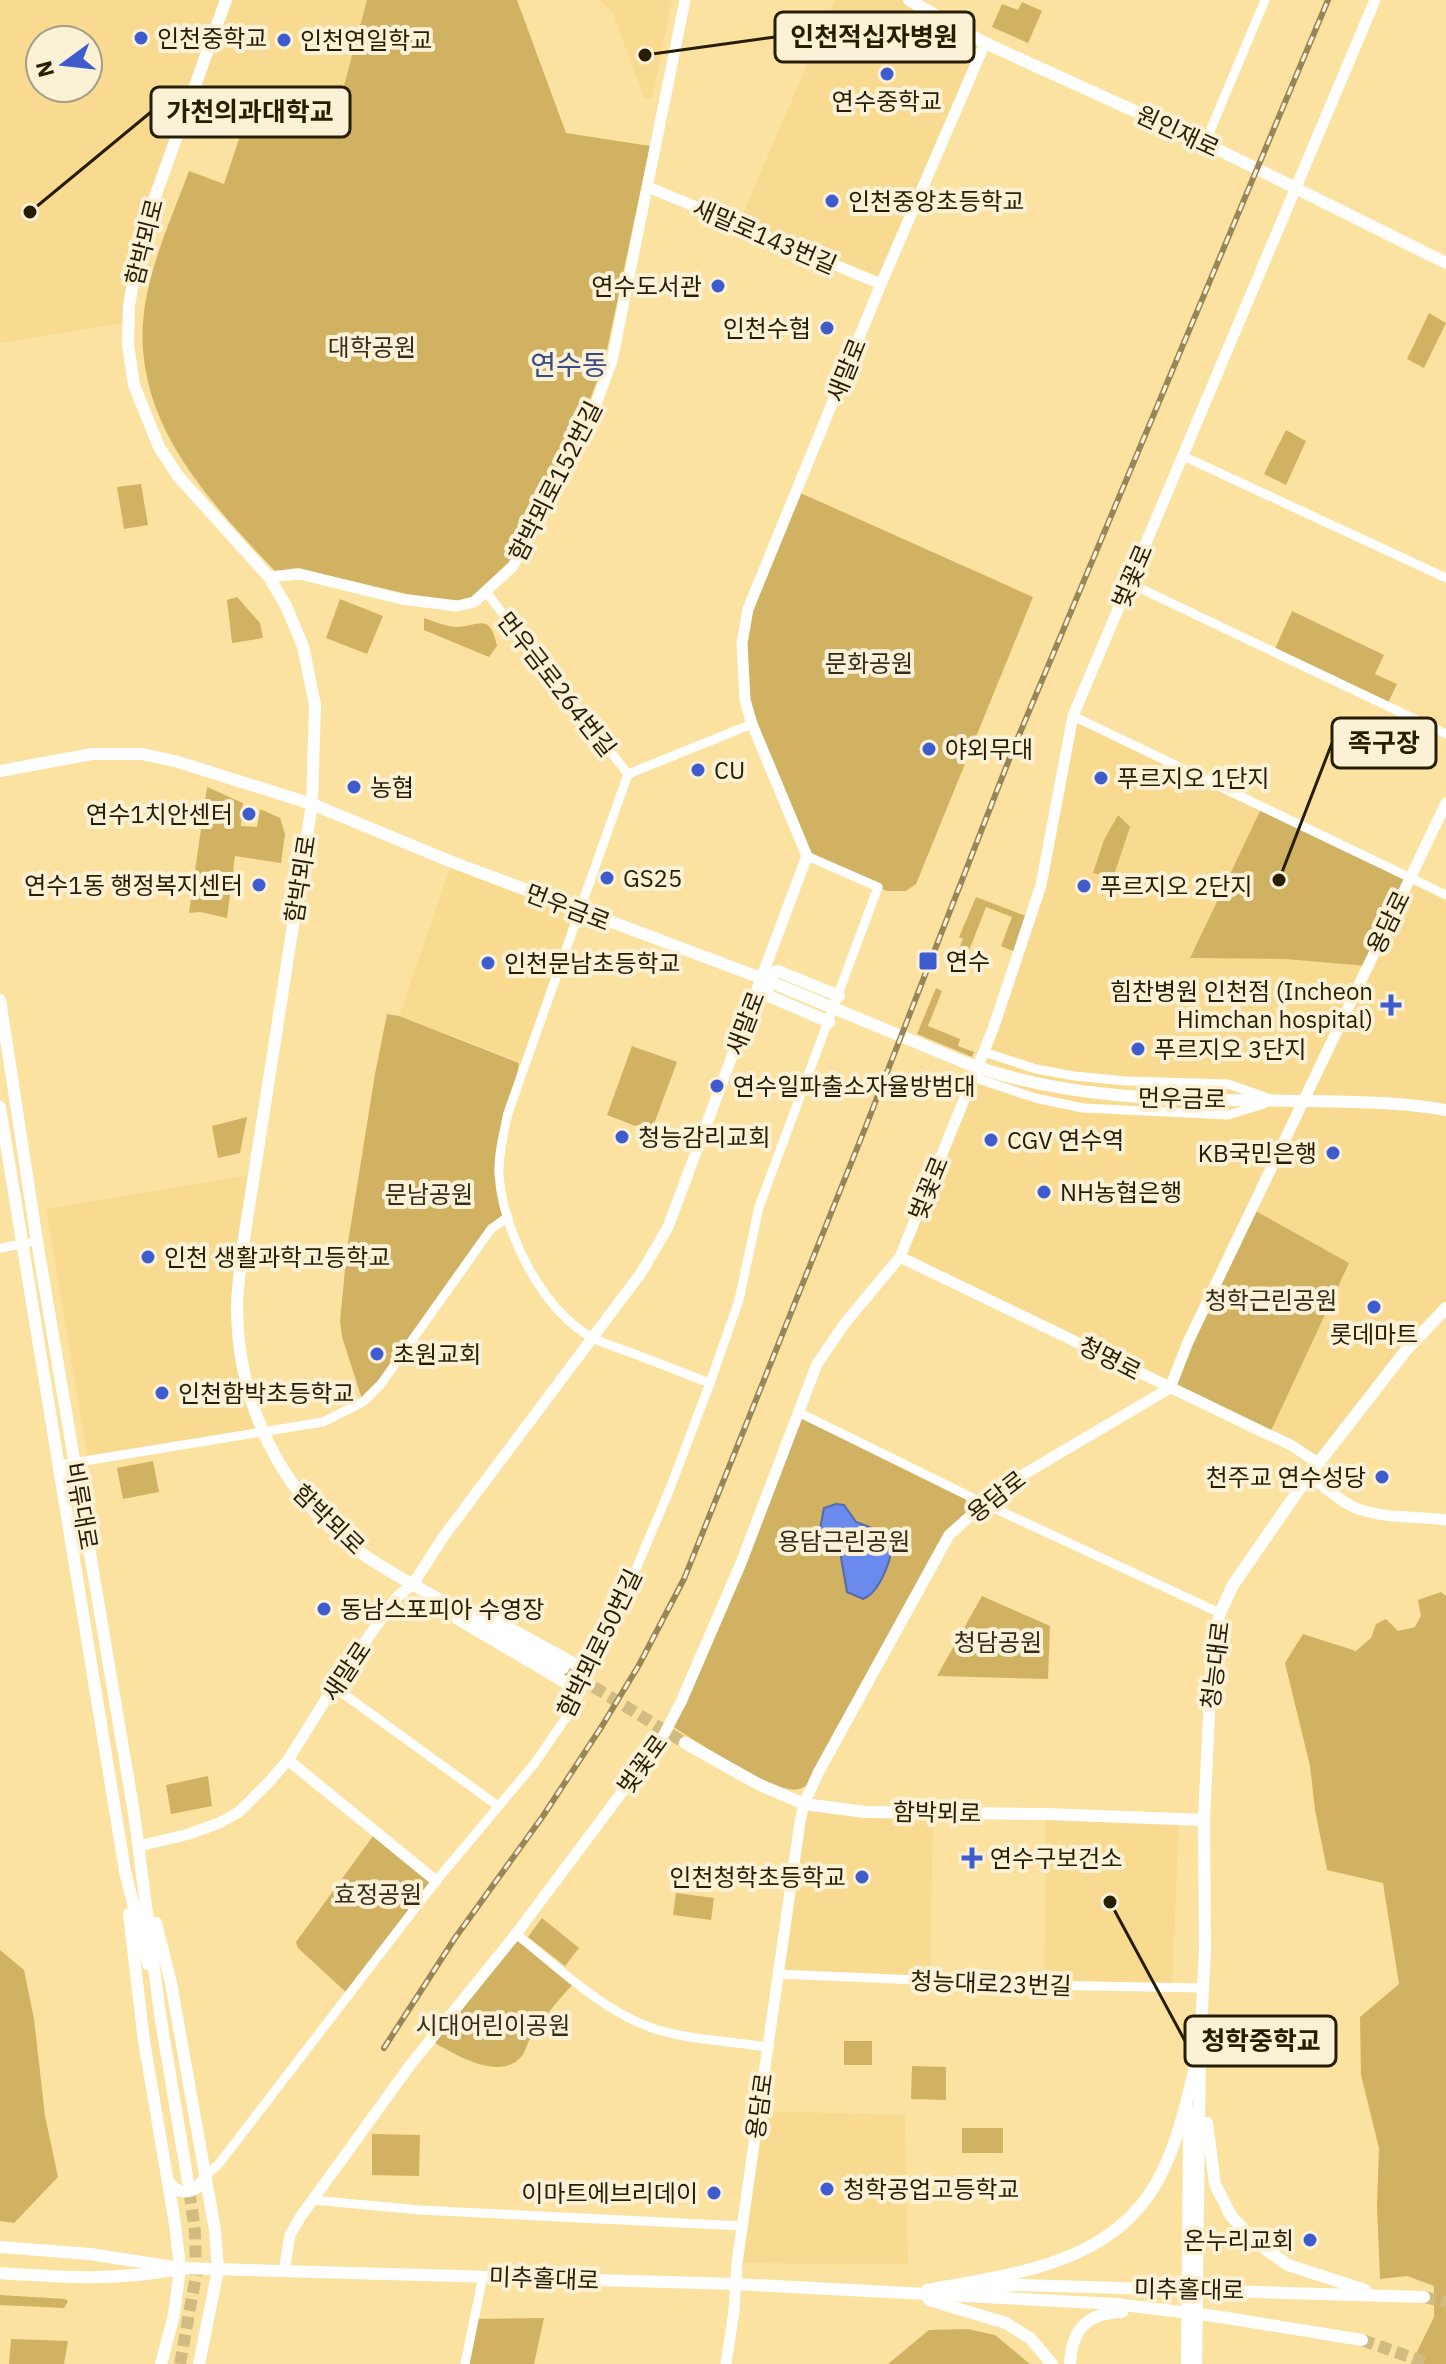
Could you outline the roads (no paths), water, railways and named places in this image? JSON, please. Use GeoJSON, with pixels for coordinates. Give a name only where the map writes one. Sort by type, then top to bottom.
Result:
{"type":"FeatureCollection","features":[{"type":"Feature","properties":{"kind":"main road","name":"함박뫼로"},"geometry":{"type":"LineString","coordinates":[[226,0],[142,233],[129,305],[128,345],[134,385],[159,447],[178,476],[269,577],[286,606],[303,646],[315,705],[312,804],[241,1258],[237,1305],[245,1378],[262,1430],[282,1471],[305,1501],[357,1550],[563,1668]]}},
{"type":"Feature","properties":{"kind":"main road","name":"원인재로"},"geometry":{"type":"LineString","coordinates":[[909,0],[985,43],[1205,143],[1446,263]]}},
{"type":"Feature","properties":{"kind":"main road","name":"먼우금로"},"geometry":{"type":"LineString","coordinates":[[0,771],[78,755],[142,754],[175,761],[312,804],[578,911],[761,978],[997,1074],[1089,1093],[1126,1097],[1382,1103],[1446,1110]]}},
{"type":"Feature","properties":{"kind":"main road"},"geometry":{"type":"LineString","coordinates":[[829,1022],[769,996],[761,978],[778,971],[839,996]]}},
{"type":"Feature","properties":{"kind":"main road","name":"비류대로"},"geometry":{"type":"LineString","coordinates":[[0,1000],[37,1241],[144,1872],[160,2014],[188,2182]]}},
{"type":"Feature","properties":{"kind":"main road","name":"비류대로"},"geometry":{"type":"LineString","coordinates":[[0,1107],[125,1871],[160,2014]]}},
{"type":"Feature","properties":{"kind":"main road","name":"청능대로"},"geometry":{"type":"LineString","coordinates":[[1200,2048],[1204,1988],[1204,1820],[1212,1652],[1220,1613],[1233,1585],[1309,1475],[1407,1349],[1446,1308]]}},
{"type":"Feature","properties":{"kind":"main road"},"geometry":{"type":"LineString","coordinates":[[413,1584],[434,1587],[589,1672]]}},
{"type":"Feature","properties":{"kind":"main road"},"geometry":{"type":"LineString","coordinates":[[413,1584],[427,1600],[580,1691]]}},
{"type":"Feature","properties":{"kind":"main road","name":"함박뫼로"},"geometry":{"type":"LineString","coordinates":[[685,1743],[758,1784],[804,1804],[865,1812],[1204,1820]]}},
{"type":"Feature","properties":{"kind":"main road"},"geometry":{"type":"LineString","coordinates":[[125,1871],[144,2041],[180,2268],[174,2315],[161,2364]]}},
{"type":"Feature","properties":{"kind":"main road"},"geometry":{"type":"LineString","coordinates":[[144,1872],[171,1983],[215,2230],[218,2270],[199,2364]]}},
{"type":"Feature","properties":{"kind":"main road"},"geometry":{"type":"LineString","coordinates":[[907,2293],[1042,2268],[1102,2240],[1141,2207],[1165,2168],[1181,2122],[1200,2048]]}},
{"type":"Feature","properties":{"kind":"main road"},"geometry":{"type":"LineString","coordinates":[[1200,2048],[1202,2094],[1215,2184],[1231,2216],[1258,2244],[1288,2265],[1382,2296]]}},
{"type":"Feature","properties":{"kind":"main road"},"geometry":{"type":"LineString","coordinates":[[1187,2364],[1189,2130],[1200,2048]]}},
{"type":"Feature","properties":{"kind":"main road"},"geometry":{"type":"LineString","coordinates":[[1196,2364],[1200,2048]]}},
{"type":"Feature","properties":{"kind":"main road"},"geometry":{"type":"LineString","coordinates":[[168,2181],[172,2188],[181,2193],[189,2192],[203,2182],[206,2175]]}},
{"type":"Feature","properties":{"kind":"main road","name":"미추홀대로"},"geometry":{"type":"LineString","coordinates":[[0,2247],[103,2255],[180,2268],[218,2270],[736,2284],[1116,2304],[1362,2340]]}},
{"type":"Feature","properties":{"kind":"main road","name":"미추홀대로"},"geometry":{"type":"LineString","coordinates":[[0,2273],[80,2279],[137,2277],[180,2268]]}},
{"type":"Feature","properties":{"kind":"main road","name":"미추홀대로"},"geometry":{"type":"LineString","coordinates":[[907,2293],[1019,2285],[1424,2297]]}},
{"type":"Feature","properties":{"kind":"main road"},"geometry":{"type":"LineString","coordinates":[[907,2293],[1006,2323],[1031,2339],[1052,2364]]}},
{"type":"Feature","properties":{"kind":"main road"},"geometry":{"type":"LineString","coordinates":[[1070,2364],[1071,2342],[1085,2323],[1106,2313],[1165,2311]]}},
{"type":"Feature","properties":{"kind":"street","name":"함박뫼로152번길"},"geometry":{"type":"LineString","coordinates":[[269,577],[300,574],[401,599],[457,606],[474,602],[513,566],[588,425],[612,361],[685,0]]}},
{"type":"Feature","properties":{"kind":"street"},"geometry":{"type":"LineString","coordinates":[[1205,143],[1265,0]]}},
{"type":"Feature","properties":{"kind":"street","name":"벚꽃로"},"geometry":{"type":"LineString","coordinates":[[284,2271],[290,2235],[313,2200],[411,2064],[516,1934],[670,1725],[741,1563],[817,1364],[845,1323],[900,1257],[984,1052],[1041,885],[1073,716],[1375,0]]}},
{"type":"Feature","properties":{"kind":"street","name":"새말로"},"geometry":{"type":"LineString","coordinates":[[139,1846],[189,1834],[239,1812],[288,1760],[397,1597],[413,1584],[444,1536],[641,1273],[668,1227],[807,856],[745,700],[742,643],[748,609],[881,284],[985,43]]}},
{"type":"Feature","properties":{"kind":"street","name":"새말로143번길"},"geometry":{"type":"LineString","coordinates":[[648,187],[881,284]]}},
{"type":"Feature","properties":{"kind":"street"},"geometry":{"type":"LineString","coordinates":[[1183,456],[1446,578]]}},
{"type":"Feature","properties":{"kind":"street"},"geometry":{"type":"LineString","coordinates":[[1129,583],[1446,734]]}},
{"type":"Feature","properties":{"kind":"street","name":"먼우금로264번길"},"geometry":{"type":"LineString","coordinates":[[486,592],[628,774],[508,1113],[499,1173],[508,1217],[528,1266],[570,1324],[593,1338],[710,1383]]}},
{"type":"Feature","properties":{"kind":"street"},"geometry":{"type":"LineString","coordinates":[[1073,716],[1446,895]]}},
{"type":"Feature","properties":{"kind":"street"},"geometry":{"type":"LineString","coordinates":[[628,774],[752,724]]}},
{"type":"Feature","properties":{"kind":"street","name":"용담로"},"geometry":{"type":"LineString","coordinates":[[726,2364],[742,2226],[804,1804],[949,1535],[1004,1486],[1170,1388],[1188,1342],[1446,803]]}},
{"type":"Feature","properties":{"kind":"street","name":"함박뫼로50번길"},"geometry":{"type":"LineString","coordinates":[[206,2175],[218,2165],[436,1881],[534,1764],[572,1709],[611,1628],[669,1491],[710,1383],[739,1300],[759,1207],[878,887],[807,856]]}},
{"type":"Feature","properties":{"kind":"street","name":"먼우금로"},"geometry":{"type":"LineString","coordinates":[[984,1052],[1036,1069],[1074,1076],[1228,1084],[1275,1100]]}},
{"type":"Feature","properties":{"kind":"street","name":"먼우금로"},"geometry":{"type":"LineString","coordinates":[[973,1077],[1035,1098],[1083,1108],[1228,1115],[1275,1100]]}},
{"type":"Feature","properties":{"kind":"street"},"geometry":{"type":"LineString","coordinates":[[60,1465],[323,1422],[363,1402],[381,1384],[491,1229],[508,1217]]}},
{"type":"Feature","properties":{"kind":"street"},"geometry":{"type":"LineString","coordinates":[[0,1248],[37,1241]]}},
{"type":"Feature","properties":{"kind":"street","name":"청명로"},"geometry":{"type":"LineString","coordinates":[[900,1257],[1291,1445],[1318,1463]]}},
{"type":"Feature","properties":{"kind":"street"},"geometry":{"type":"LineString","coordinates":[[798,1412],[983,1503],[1220,1613]]}},
{"type":"Feature","properties":{"kind":"street"},"geometry":{"type":"LineString","coordinates":[[1309,1475],[1356,1508],[1378,1514],[1446,1520]]}},
{"type":"Feature","properties":{"kind":"street"},"geometry":{"type":"LineString","coordinates":[[334,1687],[498,1806]]}},
{"type":"Feature","properties":{"kind":"street"},"geometry":{"type":"LineString","coordinates":[[288,1760],[436,1881]]}},
{"type":"Feature","properties":{"kind":"street"},"geometry":{"type":"LineString","coordinates":[[516,1934],[609,2006],[633,2020],[673,2033],[767,2047]]}},
{"type":"Feature","properties":{"kind":"street","name":"청능대로23번길"},"geometry":{"type":"LineString","coordinates":[[778,1974],[1006,1984],[1204,1988]]}},
{"type":"Feature","properties":{"kind":"street"},"geometry":{"type":"LineString","coordinates":[[313,2200],[420,2210],[742,2226]]}},
{"type":"Feature","properties":{"kind":"street"},"geometry":{"type":"LineString","coordinates":[[465,2364],[483,2276]]}},
{"type":"Feature","properties":{"kind":"water"},"geometry":{"type":"Polygon","coordinates":[[[844,1505],[856,1522],[880,1531],[891,1542],[884,1575],[869,1596],[863,1599],[847,1592],[840,1552],[820,1529],[824,1508],[844,1505]]]}},
{"type":"Feature","properties":{"kind":"tunnel"},"geometry":{"type":"LineString","coordinates":[[563,1668],[685,1743]]}},
{"type":"Feature","properties":{"kind":"tunnel"},"geometry":{"type":"LineString","coordinates":[[180,2364],[196,2275],[195,2231],[188,2182]]}},
{"type":"Feature","properties":{"kind":"tunnel"},"geometry":{"type":"LineString","coordinates":[[1424,2297],[1446,2302]]}},
{"type":"Feature","properties":{"kind":"tunnel"},"geometry":{"type":"LineString","coordinates":[[1362,2340],[1430,2364]]}},
{"type":"Feature","properties":{"kind":"railway"},"geometry":{"type":"LineString","coordinates":[[384,2048],[455,1938],[543,1816],[602,1726],[639,1665],[684,1579],[1014,747],[1328,0]]}},
{"type":"Feature","properties":{"kind":"place","name":"인천중학교"},"geometry":{"type":"Point","coordinates":[141,38]}},
{"type":"Feature","properties":{"kind":"place","name":"인천연일학교"},"geometry":{"type":"Point","coordinates":[284,40]}},
{"type":"Feature","properties":{"kind":"place","name":"인천적십자병원"},"geometry":{"type":"Point","coordinates":[645,55]}},
{"type":"Feature","properties":{"kind":"place","name":"연수중학교"},"geometry":{"type":"Point","coordinates":[887,74]}},
{"type":"Feature","properties":{"kind":"place","name":"인천중앙초등학교"},"geometry":{"type":"Point","coordinates":[832,201]}},
{"type":"Feature","properties":{"kind":"place","name":"가천의과대학교"},"geometry":{"type":"Point","coordinates":[30,212]}},
{"type":"Feature","properties":{"kind":"place","name":"연수도서관"},"geometry":{"type":"Point","coordinates":[718,286]}},
{"type":"Feature","properties":{"kind":"place","name":"인천수협"},"geometry":{"type":"Point","coordinates":[827,328]}},
{"type":"Feature","properties":{"kind":"place","name":"야외무대"},"geometry":{"type":"Point","coordinates":[929,749]}},
{"type":"Feature","properties":{"kind":"place","name":"CU"},"geometry":{"type":"Point","coordinates":[698,770]}},
{"type":"Feature","properties":{"kind":"place","name":"푸르지오 1단지"},"geometry":{"type":"Point","coordinates":[1101,778]}},
{"type":"Feature","properties":{"kind":"place","name":"농협"},"geometry":{"type":"Point","coordinates":[354,787]}},
{"type":"Feature","properties":{"kind":"place","name":"연수1치안센터"},"geometry":{"type":"Point","coordinates":[249,814]}},
{"type":"Feature","properties":{"kind":"place","name":"GS25"},"geometry":{"type":"Point","coordinates":[607,878]}},
{"type":"Feature","properties":{"kind":"place","name":"족구장"},"geometry":{"type":"Point","coordinates":[1279,880]}},
{"type":"Feature","properties":{"kind":"place","name":"연수1동 행정복지센터"},"geometry":{"type":"Point","coordinates":[259,885]}},
{"type":"Feature","properties":{"kind":"place","name":"푸르지오 2단지"},"geometry":{"type":"Point","coordinates":[1084,886]}},
{"type":"Feature","properties":{"kind":"place","name":"연수"},"geometry":{"type":"Point","coordinates":[928,961]}},
{"type":"Feature","properties":{"kind":"place","name":"인천문남초등학교"},"geometry":{"type":"Point","coordinates":[488,963]}},
{"type":"Feature","properties":{"kind":"place","name":"힘찬병원 인천점 (Incheon Himchan hospital)"},"geometry":{"type":"Point","coordinates":[1391,1005]}},
{"type":"Feature","properties":{"kind":"place","name":"푸르지오 3단지"},"geometry":{"type":"Point","coordinates":[1138,1049]}},
{"type":"Feature","properties":{"kind":"place","name":"연수일파출소자율방범대"},"geometry":{"type":"Point","coordinates":[717,1086]}},
{"type":"Feature","properties":{"kind":"place","name":"청능감리교회"},"geometry":{"type":"Point","coordinates":[622,1137]}},
{"type":"Feature","properties":{"kind":"place","name":"CGV 연수역"},"geometry":{"type":"Point","coordinates":[991,1140]}},
{"type":"Feature","properties":{"kind":"place","name":"KB국민은행"},"geometry":{"type":"Point","coordinates":[1333,1153]}},
{"type":"Feature","properties":{"kind":"place","name":"NH농협은행"},"geometry":{"type":"Point","coordinates":[1044,1192]}},
{"type":"Feature","properties":{"kind":"place","name":"인천 생활과학고등학교"},"geometry":{"type":"Point","coordinates":[148,1257]}},
{"type":"Feature","properties":{"kind":"place","name":"롯데마트"},"geometry":{"type":"Point","coordinates":[1374,1307]}},
{"type":"Feature","properties":{"kind":"place","name":"초원교회"},"geometry":{"type":"Point","coordinates":[377,1354]}},
{"type":"Feature","properties":{"kind":"place","name":"인천함박초등학교"},"geometry":{"type":"Point","coordinates":[162,1393]}},
{"type":"Feature","properties":{"kind":"place","name":"천주교 연수성당"},"geometry":{"type":"Point","coordinates":[1382,1477]}},
{"type":"Feature","properties":{"kind":"place","name":"동남스포피아 수영장"},"geometry":{"type":"Point","coordinates":[324,1609]}},
{"type":"Feature","properties":{"kind":"place","name":"연수구보건소"},"geometry":{"type":"Point","coordinates":[972,1858]}},
{"type":"Feature","properties":{"kind":"place","name":"인천청학초등학교"},"geometry":{"type":"Point","coordinates":[862,1877]}},
{"type":"Feature","properties":{"kind":"place","name":"청학중학교"},"geometry":{"type":"Point","coordinates":[1110,1902]}},
{"type":"Feature","properties":{"kind":"place","name":"청학공업고등학교"},"geometry":{"type":"Point","coordinates":[827,2189]}},
{"type":"Feature","properties":{"kind":"place","name":"이마트에브리데이"},"geometry":{"type":"Point","coordinates":[714,2193]}},
{"type":"Feature","properties":{"kind":"place","name":"온누리교회"},"geometry":{"type":"Point","coordinates":[1310,2240]}},
{"type":"Feature","properties":{"kind":"district","name":"연수동"},"geometry":{"type":"Point","coordinates":[569,364]}},
{"type":"Feature","properties":{"kind":"park label","name":"대학공원"},"geometry":{"type":"Point","coordinates":[372,347]}},
{"type":"Feature","properties":{"kind":"park label","name":"문화공원"},"geometry":{"type":"Point","coordinates":[869,663]}},
{"type":"Feature","properties":{"kind":"park label","name":"문남공원"},"geometry":{"type":"Point","coordinates":[429,1194]}},
{"type":"Feature","properties":{"kind":"park label","name":"청학근린공원"},"geometry":{"type":"Point","coordinates":[1271,1300]}},
{"type":"Feature","properties":{"kind":"park label","name":"용담근린공원"},"geometry":{"type":"Point","coordinates":[844,1541]}},
{"type":"Feature","properties":{"kind":"park label","name":"청담공원"},"geometry":{"type":"Point","coordinates":[998,1642]}},
{"type":"Feature","properties":{"kind":"park label","name":"효정공원"},"geometry":{"type":"Point","coordinates":[378,1894]}},
{"type":"Feature","properties":{"kind":"park label","name":"시대어린이공원"},"geometry":{"type":"Point","coordinates":[493,2025]}}]}
